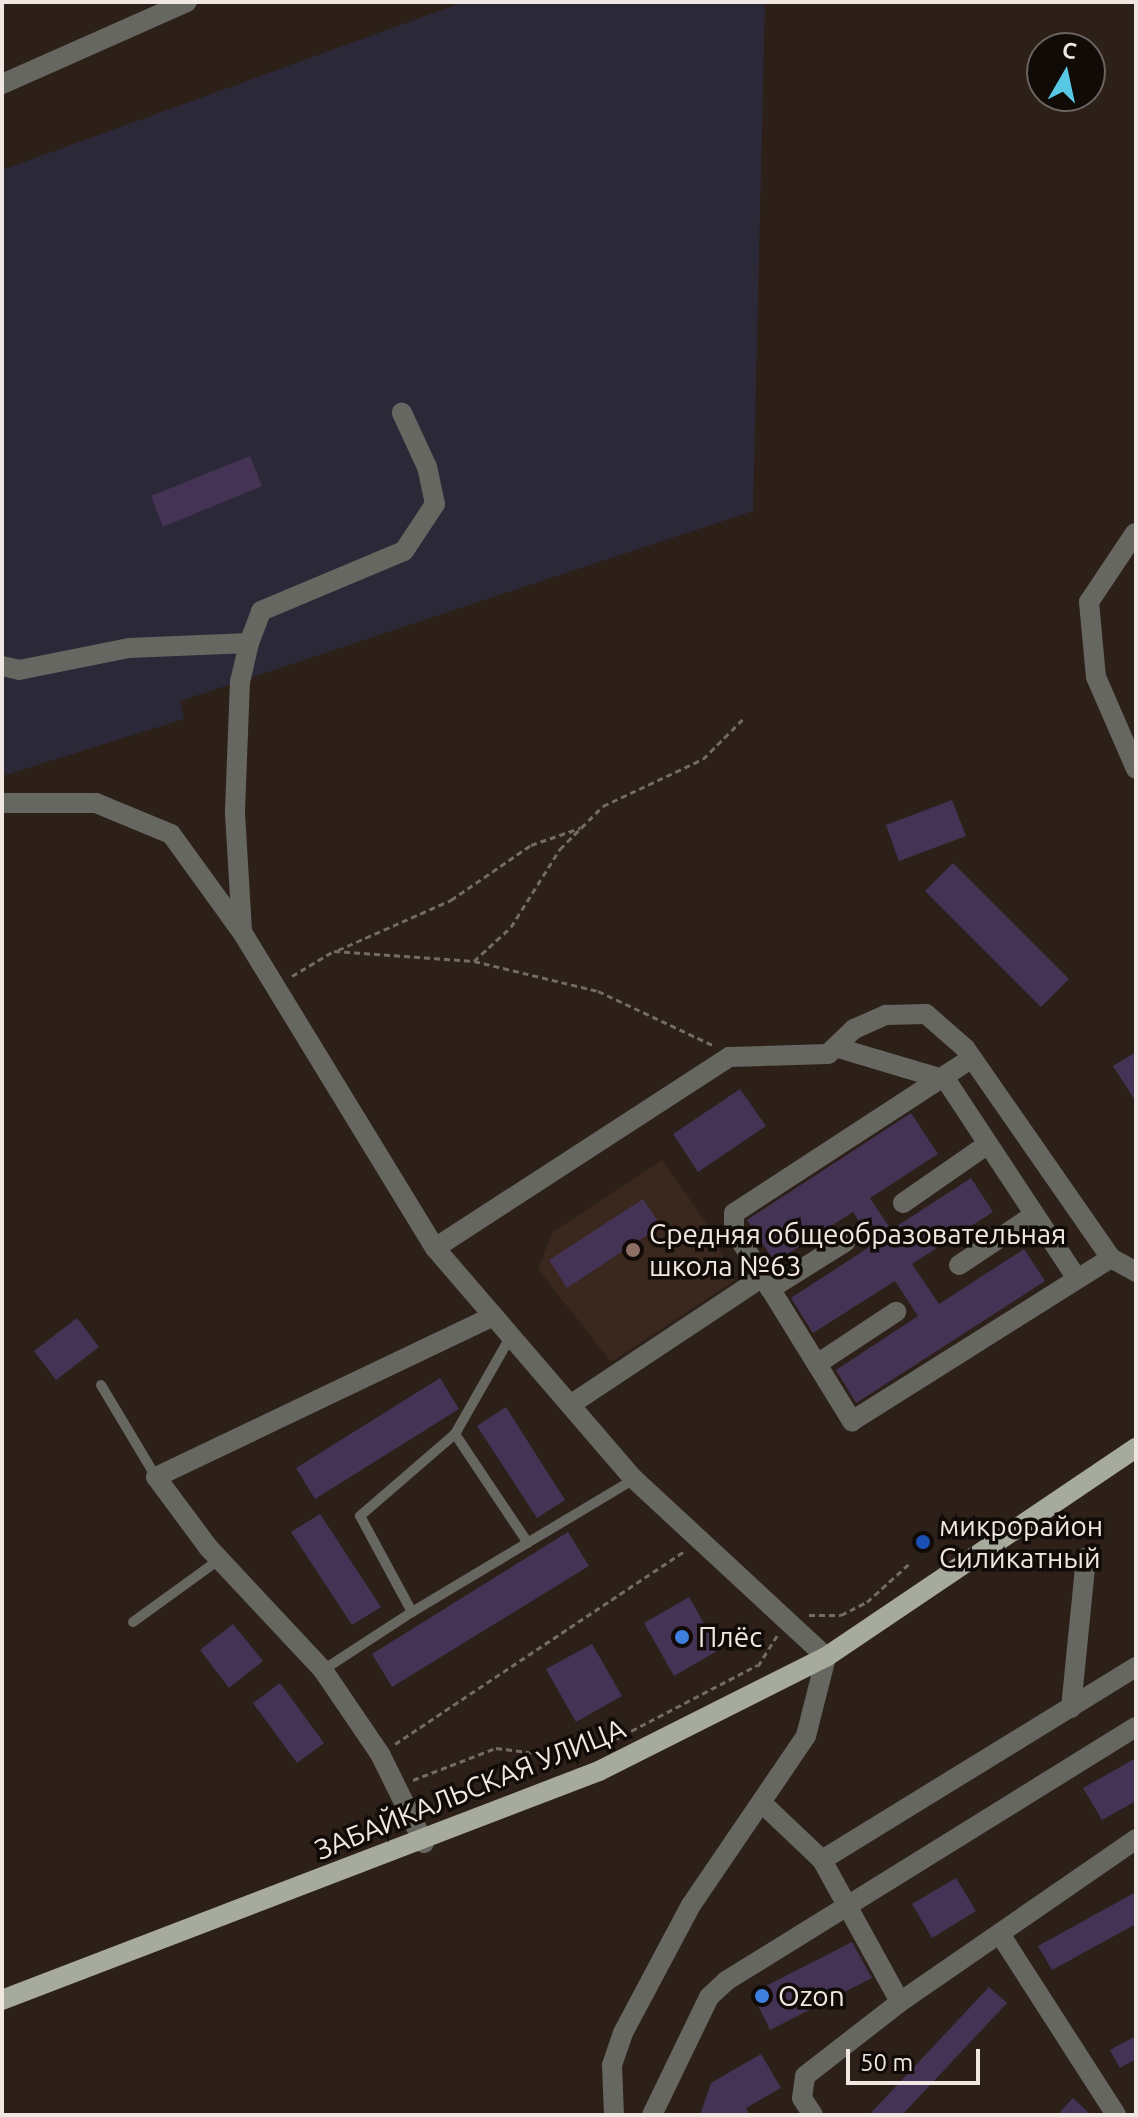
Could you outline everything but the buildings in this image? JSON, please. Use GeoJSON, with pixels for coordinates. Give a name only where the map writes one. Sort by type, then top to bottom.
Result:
{"type":"FeatureCollection","features":[{"type":"Feature","properties":{"kind":"main road","name":"ЗАБАЙКАЛЬСКАЯ УЛИЦА"},"geometry":{"type":"LineString","coordinates":[[2,2000],[424,1843],[599,1771],[826,1657],[1136,1448]]}},
{"type":"Feature","properties":{"kind":"street"},"geometry":{"type":"LineString","coordinates":[[2,84],[187,2]]}},
{"type":"Feature","properties":{"kind":"street"},"geometry":{"type":"LineString","coordinates":[[242,932],[235,813],[240,681],[249,643],[261,611],[404,551],[435,504],[427,467],[402,413]]}},
{"type":"Feature","properties":{"kind":"street"},"geometry":{"type":"LineString","coordinates":[[1135,533],[1089,602],[1096,677],[1136,769]]}},
{"type":"Feature","properties":{"kind":"street"},"geometry":{"type":"LineString","coordinates":[[2,666],[19,670],[129,648],[249,643]]}},
{"type":"Feature","properties":{"kind":"street"},"geometry":{"type":"LineString","coordinates":[[2,803],[96,803],[171,834],[242,932],[435,1248],[634,1479],[826,1657],[806,1736],[763,1804],[691,1905],[623,2033],[612,2065],[614,2115]]}},
{"type":"Feature","properties":{"kind":"street"},"geometry":{"type":"LineString","coordinates":[[435,1248],[729,1057],[828,1054],[886,1015],[926,1014],[972,1058],[1111,1258],[1136,1272]]}},
{"type":"Feature","properties":{"kind":"street"},"geometry":{"type":"LineString","coordinates":[[835,1047],[946,1080],[1077,1279]]}},
{"type":"Feature","properties":{"kind":"street"},"geometry":{"type":"LineString","coordinates":[[972,1058],[946,1080],[734,1213],[734,1230],[852,1421],[1111,1258]]}},
{"type":"Feature","properties":{"kind":"street"},"geometry":{"type":"LineString","coordinates":[[903,1203],[988,1144]]}},
{"type":"Feature","properties":{"kind":"street"},"geometry":{"type":"LineString","coordinates":[[959,1265],[1034,1215]]}},
{"type":"Feature","properties":{"kind":"street"},"geometry":{"type":"LineString","coordinates":[[570,1405],[767,1283],[845,1242]]}},
{"type":"Feature","properties":{"kind":"street"},"geometry":{"type":"LineString","coordinates":[[817,1364],[896,1312]]}},
{"type":"Feature","properties":{"kind":"street"},"geometry":{"type":"LineString","coordinates":[[424,1843],[380,1754],[323,1670],[220,1559],[156,1477],[494,1316]]}},
{"type":"Feature","properties":{"kind":"street"},"geometry":{"type":"LineString","coordinates":[[1071,1708],[1086,1558]]}},
{"type":"Feature","properties":{"kind":"street"},"geometry":{"type":"LineString","coordinates":[[822,1860],[1136,1667]]}},
{"type":"Feature","properties":{"kind":"street"},"geometry":{"type":"LineString","coordinates":[[652,2115],[709,1997],[850,1905],[1136,1727]]}},
{"type":"Feature","properties":{"kind":"street"},"geometry":{"type":"LineString","coordinates":[[763,1804],[822,1860],[850,1905],[900,2002]]}},
{"type":"Feature","properties":{"kind":"street"},"geometry":{"type":"LineString","coordinates":[[813,2115],[802,2098],[805,2076],[900,2002],[1136,1839]]}},
{"type":"Feature","properties":{"kind":"street"},"geometry":{"type":"LineString","coordinates":[[1000,1934],[1116,2115]]}},
{"type":"Feature","properties":{"kind":"lane"},"geometry":{"type":"LineString","coordinates":[[412,1612],[360,1516],[455,1434],[511,1336]]}},
{"type":"Feature","properties":{"kind":"lane"},"geometry":{"type":"LineString","coordinates":[[101,1385],[156,1477]]}},
{"type":"Feature","properties":{"kind":"lane"},"geometry":{"type":"LineString","coordinates":[[455,1434],[528,1543]]}},
{"type":"Feature","properties":{"kind":"lane"},"geometry":{"type":"LineString","coordinates":[[323,1670],[412,1612],[634,1479]]}},
{"type":"Feature","properties":{"kind":"lane"},"geometry":{"type":"LineString","coordinates":[[133,1622],[220,1559]]}},
{"type":"Feature","properties":{"kind":"path"},"geometry":{"type":"LineString","coordinates":[[474,961],[511,927],[581,828],[603,806],[703,759],[744,718]]}},
{"type":"Feature","properties":{"kind":"path"},"geometry":{"type":"LineString","coordinates":[[275,987],[334,951],[451,900],[531,845],[581,828]]}},
{"type":"Feature","properties":{"kind":"path"},"geometry":{"type":"LineString","coordinates":[[334,951],[474,961],[598,991],[743,1057]]}},
{"type":"Feature","properties":{"kind":"path"},"geometry":{"type":"LineString","coordinates":[[380,1754],[699,1538]]}},
{"type":"Feature","properties":{"kind":"path"},"geometry":{"type":"LineString","coordinates":[[396,1786],[496,1748],[580,1757],[757,1665]]}},
{"type":"Feature","properties":{"kind":"shaded area"},"geometry":{"type":"Polygon","coordinates":[[[464,2],[765,2],[753,511],[180,701],[184,719],[2,776],[2,170],[464,2]]]}},
{"type":"Feature","properties":{"kind":"shaded area","name":"Средняя общеобразовательная школа №63"},"geometry":{"type":"Polygon","coordinates":[[[662,1160],[708,1225],[734,1281],[611,1362],[538,1269],[553,1232],[662,1160]]]}},
{"type":"Feature","properties":{"kind":"place","name":"Средняя общеобразовательная школа №63"},"geometry":{"type":"Point","coordinates":[633,1250]}},
{"type":"Feature","properties":{"kind":"place","name":"микрорайон Силикатный"},"geometry":{"type":"Point","coordinates":[923,1542]}},
{"type":"Feature","properties":{"kind":"place","name":"Плёс"},"geometry":{"type":"Point","coordinates":[682,1637]}},
{"type":"Feature","properties":{"kind":"place","name":"Ozon"},"geometry":{"type":"Point","coordinates":[762,1996]}}]}
